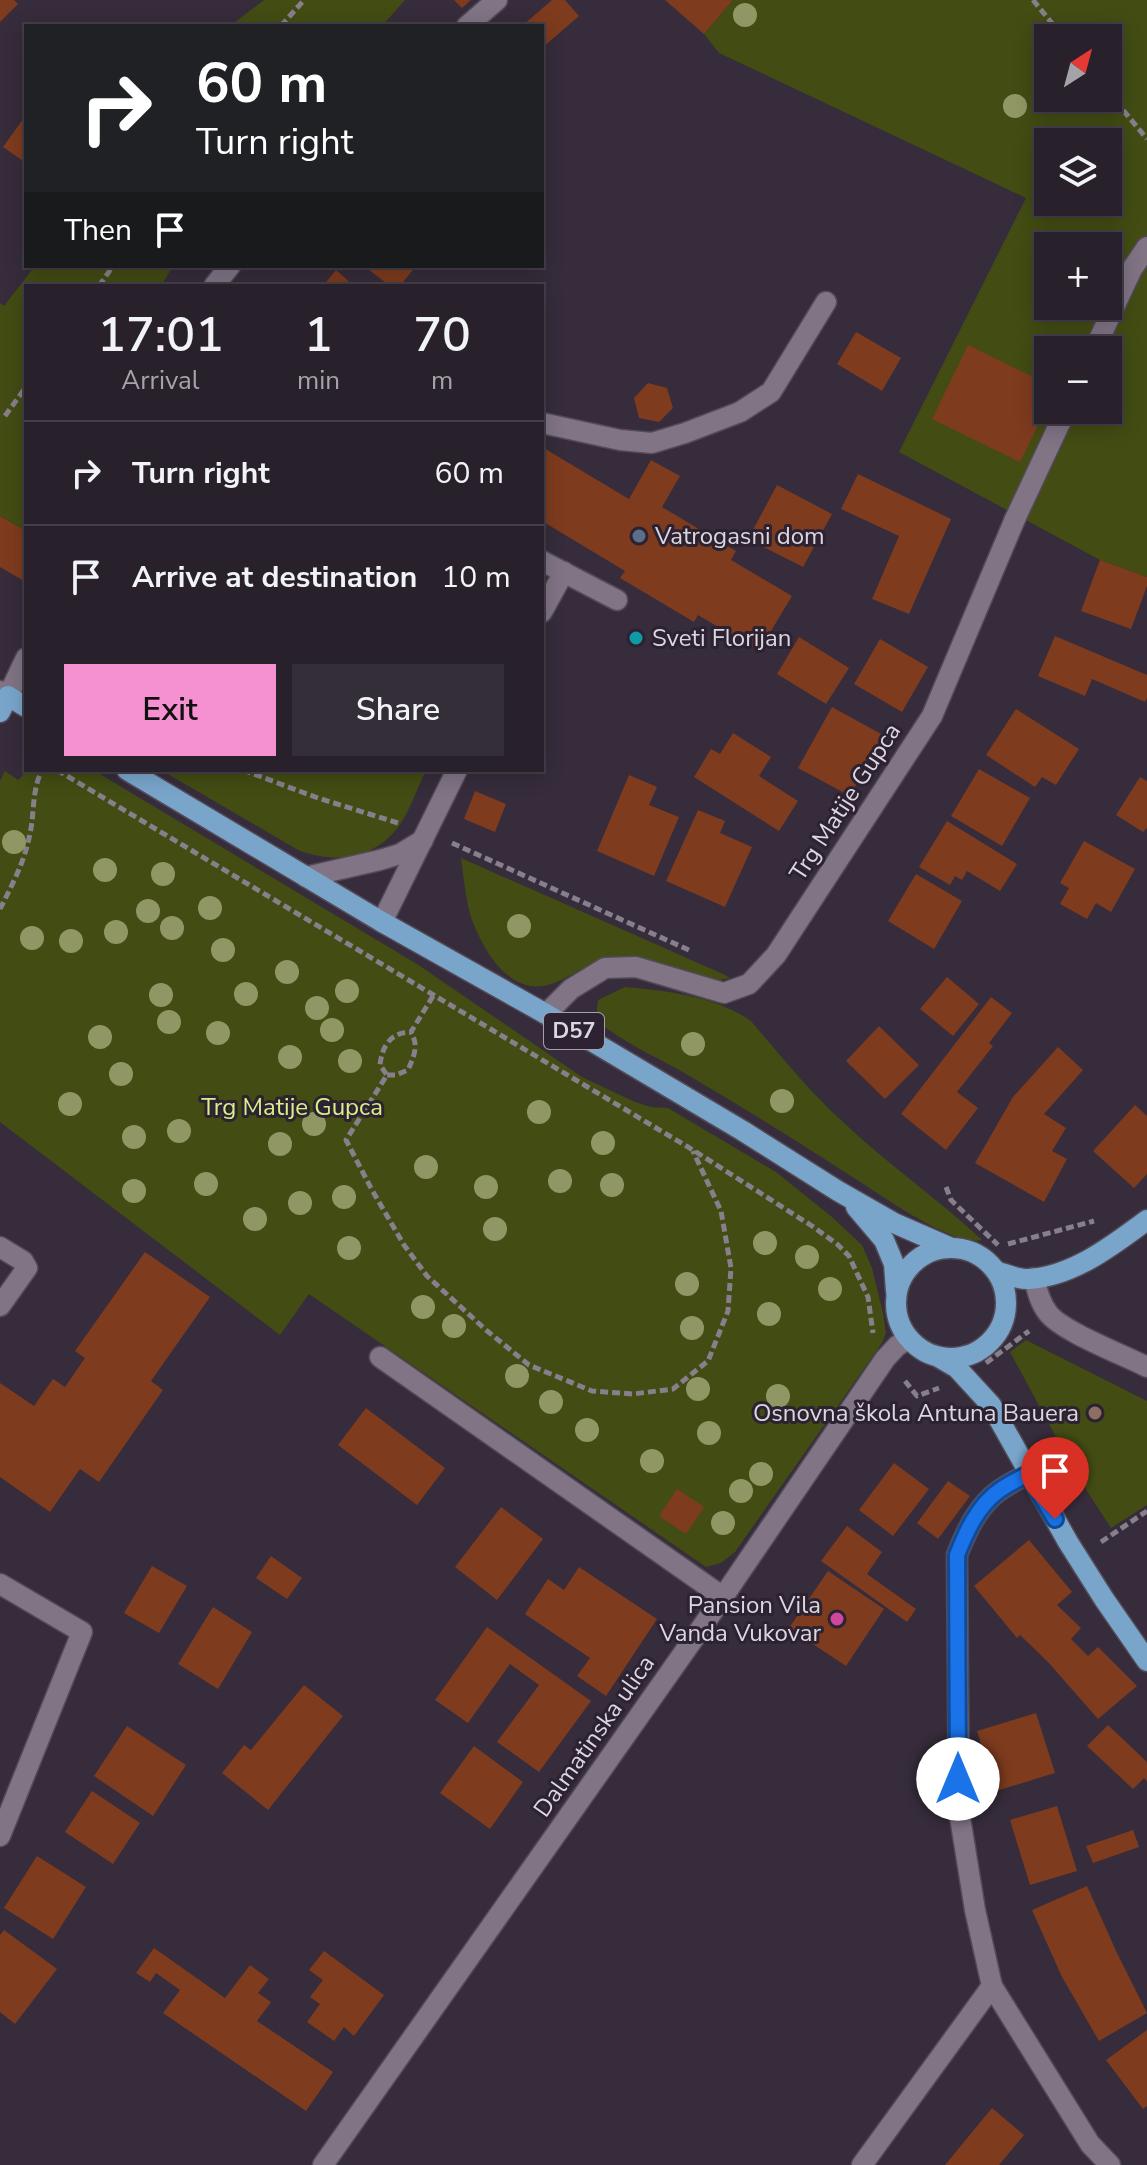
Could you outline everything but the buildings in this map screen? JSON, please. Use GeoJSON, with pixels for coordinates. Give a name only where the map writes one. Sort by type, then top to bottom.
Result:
{"type":"FeatureCollection","features":[{"type":"Feature","properties":{"kind":"main road","name":"D57"},"geometry":{"type":"LineString","coordinates":[[130,772],[382,922],[546,1014],[838,1191],[894,1223],[949,1247],[967,1249],[984,1258],[998,1272],[1027,1278],[1062,1273],[1091,1259],[1147,1220]]}},
{"type":"Feature","properties":{"kind":"main road","name":"D57"},"geometry":{"type":"LineString","coordinates":[[838,1191],[864,1215],[884,1240],[894,1264],[896,1310],[908,1339]]}},
{"type":"Feature","properties":{"kind":"main road"},"geometry":{"type":"LineString","coordinates":[[896,1294],[902,1276],[914,1262],[930,1252],[949,1247]]}},
{"type":"Feature","properties":{"kind":"main road"},"geometry":{"type":"LineString","coordinates":[[940,1358],[959,1359],[977,1353],[992,1342],[1003,1326],[1007,1308],[1006,1289],[998,1272]]}},
{"type":"Feature","properties":{"kind":"main road"},"geometry":{"type":"LineString","coordinates":[[908,1339],[923,1351],[957,1368],[991,1405],[1028,1474],[1104,1599],[1147,1661]]}},
{"type":"Feature","properties":{"kind":"street"},"geometry":{"type":"LineString","coordinates":[[469,24],[497,0]]}},
{"type":"Feature","properties":{"kind":"street"},"geometry":{"type":"LineString","coordinates":[[1101,336],[1132,269],[1147,247]]}},
{"type":"Feature","properties":{"kind":"street"},"geometry":{"type":"LineString","coordinates":[[216,284],[228,268]]}},
{"type":"Feature","properties":{"kind":"street"},"geometry":{"type":"LineString","coordinates":[[544,423],[620,440],[652,443],[740,412],[771,392],[826,302]]}},
{"type":"Feature","properties":{"kind":"street","name":"Trg Matije Gupca"},"geometry":{"type":"LineString","coordinates":[[546,1014],[571,989],[605,968],[636,967],[724,993],[749,984],[776,955],[932,716],[1015,519],[1059,424]]}},
{"type":"Feature","properties":{"kind":"street"},"geometry":{"type":"LineString","coordinates":[[544,562],[617,600]]}},
{"type":"Feature","properties":{"kind":"street"},"geometry":{"type":"LineString","coordinates":[[544,608],[564,572]]}},
{"type":"Feature","properties":{"kind":"street"},"geometry":{"type":"LineString","coordinates":[[8,702],[24,663]]}},
{"type":"Feature","properties":{"kind":"street"},"geometry":{"type":"LineString","coordinates":[[382,922],[456,772]]}},
{"type":"Feature","properties":{"kind":"street"},"geometry":{"type":"LineString","coordinates":[[306,877],[400,854],[425,836]]}},
{"type":"Feature","properties":{"kind":"street"},"geometry":{"type":"LineString","coordinates":[[0,1247],[23,1261],[27,1268],[0,1306]]}},
{"type":"Feature","properties":{"kind":"street"},"geometry":{"type":"LineString","coordinates":[[1027,1278],[1048,1314],[1060,1325],[1147,1367]]}},
{"type":"Feature","properties":{"kind":"street","name":"Dalmatinska ulica"},"geometry":{"type":"LineString","coordinates":[[323,2165],[723,1597],[885,1359],[908,1339]]}},
{"type":"Feature","properties":{"kind":"street"},"geometry":{"type":"LineString","coordinates":[[380,1357],[723,1597]]}},
{"type":"Feature","properties":{"kind":"street"},"geometry":{"type":"LineString","coordinates":[[1028,1474],[997,1492],[979,1511],[957,1555],[959,1811],[975,1910],[992,1986],[1090,2144],[1110,2165]]}},
{"type":"Feature","properties":{"kind":"street"},"geometry":{"type":"LineString","coordinates":[[0,1584],[82,1632],[0,1836]]}},
{"type":"Feature","properties":{"kind":"street"},"geometry":{"type":"LineString","coordinates":[[862,2165],[992,1986]]}},
{"type":"Feature","properties":{"kind":"path"},"geometry":{"type":"LineString","coordinates":[[283,24],[304,0]]}},
{"type":"Feature","properties":{"kind":"path"},"geometry":{"type":"LineString","coordinates":[[1033,0],[1053,24]]}},
{"type":"Feature","properties":{"kind":"path"},"geometry":{"type":"LineString","coordinates":[[1122,109],[1147,139]]}},
{"type":"Feature","properties":{"kind":"path"},"geometry":{"type":"LineString","coordinates":[[5,416],[24,390]]}},
{"type":"Feature","properties":{"kind":"path"},"geometry":{"type":"LineString","coordinates":[[0,909],[29,839],[35,784],[41,772]]}},
{"type":"Feature","properties":{"kind":"path"},"geometry":{"type":"LineString","coordinates":[[60,772],[693,1150],[837,1244],[849,1256],[868,1297],[871,1324],[885,1359],[917,1396],[966,1377],[1029,1332],[1030,1324]]}},
{"type":"Feature","properties":{"kind":"path"},"geometry":{"type":"LineString","coordinates":[[248,772],[425,836],[700,955]]}},
{"type":"Feature","properties":{"kind":"path"},"geometry":{"type":"LineString","coordinates":[[411,1032],[433,996]]}},
{"type":"Feature","properties":{"kind":"path"},"geometry":{"type":"LineString","coordinates":[[387,1075],[408,1070],[416,1041],[411,1032]]}},
{"type":"Feature","properties":{"kind":"path"},"geometry":{"type":"LineString","coordinates":[[387,1075],[380,1065],[385,1044],[394,1036],[411,1032]]}},
{"type":"Feature","properties":{"kind":"path"},"geometry":{"type":"LineString","coordinates":[[387,1075],[346,1140],[404,1245],[427,1276],[529,1365],[592,1391],[633,1394],[673,1389],[708,1361],[728,1311],[731,1268],[721,1211],[693,1150]]}},
{"type":"Feature","properties":{"kind":"path"},"geometry":{"type":"LineString","coordinates":[[946,1187],[951,1200],[999,1245],[1027,1278]]}},
{"type":"Feature","properties":{"kind":"path"},"geometry":{"type":"LineString","coordinates":[[999,1245],[1061,1231],[1104,1216]]}},
{"type":"Feature","properties":{"kind":"path"},"geometry":{"type":"LineString","coordinates":[[1091,1548],[1147,1511]]}},
{"type":"Feature","properties":{"kind":"green space"},"geometry":{"type":"Polygon","coordinates":[[[264,0],[405,0],[384,24],[233,24],[264,0]]]}},
{"type":"Feature","properties":{"kind":"green space"},"geometry":{"type":"Polygon","coordinates":[[[733,0],[1147,0],[1147,577],[1100,560],[899,452],[1026,198],[719,53],[704,34],[733,0]]]}},
{"type":"Feature","properties":{"kind":"green space"},"geometry":{"type":"Polygon","coordinates":[[[33,268],[172,268],[162,284],[24,284],[24,530],[0,516],[0,303],[4,306],[33,268]]]}},
{"type":"Feature","properties":{"kind":"green space","name":"Trg Matije Gupca"},"geometry":{"type":"Polygon","coordinates":[[[5,771],[18,780],[26,772],[96,772],[417,964],[582,1077],[635,1102],[668,1108],[776,1172],[862,1245],[872,1268],[883,1313],[886,1333],[882,1343],[735,1552],[721,1563],[706,1567],[309,1294],[280,1335],[0,1122],[0,781],[5,771]]]}},
{"type":"Feature","properties":{"kind":"green space"},"geometry":{"type":"Polygon","coordinates":[[[164,772],[425,772],[399,826],[378,846],[339,858],[298,850],[164,772]]]}},
{"type":"Feature","properties":{"kind":"green space"},"geometry":{"type":"Polygon","coordinates":[[[461,858],[730,978],[719,980],[655,963],[617,958],[600,961],[554,983],[526,985],[504,972],[486,950],[471,918],[461,858]]]}},
{"type":"Feature","properties":{"kind":"green space"},"geometry":{"type":"Polygon","coordinates":[[[625,987],[707,1000],[751,1021],[830,1109],[982,1240],[956,1237],[924,1222],[736,1104],[607,1029],[596,1020],[598,1000],[625,987]]]}},
{"type":"Feature","properties":{"kind":"green space"},"geometry":{"type":"Polygon","coordinates":[[[1026,1340],[1147,1401],[1147,1505],[1111,1528],[1076,1474],[1010,1352],[1026,1340]]]}},
{"type":"Feature","properties":{"kind":"place","name":"Vatrogasni dom"},"geometry":{"type":"Point","coordinates":[639,536]}},
{"type":"Feature","properties":{"kind":"place","name":"Sveti Florijan"},"geometry":{"type":"Point","coordinates":[636,638]}},
{"type":"Feature","properties":{"kind":"place","name":"Osnovna škola Antuna Bauera"},"geometry":{"type":"Point","coordinates":[1095,1413]}},
{"type":"Feature","properties":{"kind":"place","name":"Pansion Vila Vanda Vukovar"},"geometry":{"type":"Point","coordinates":[837,1619]}},
{"type":"Feature","properties":{"kind":"route"},"geometry":{"type":"LineString","coordinates":[[958,1779],[957,1555],[979,1511],[997,1492],[1028,1474],[1055,1519]]}}]}
